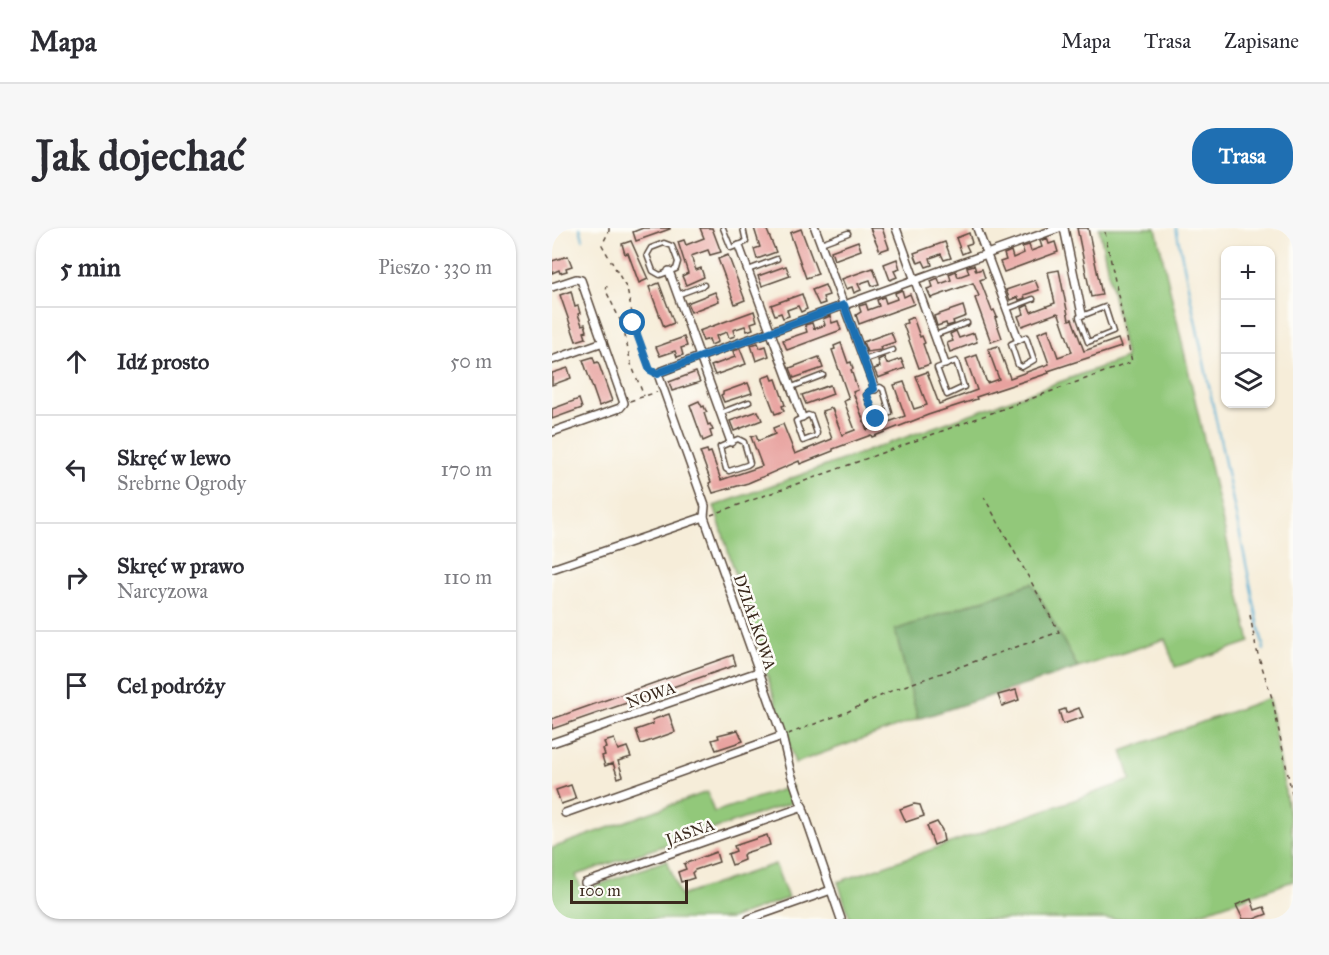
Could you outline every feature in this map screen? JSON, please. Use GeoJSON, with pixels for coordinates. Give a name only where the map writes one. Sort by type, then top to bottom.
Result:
{"type":"FeatureCollection","features":[{"type":"Feature","properties":{"kind":"street"},"geometry":{"type":"LineString","coordinates":[[815,228],[874,389]]}},
{"type":"Feature","properties":{"kind":"street"},"geometry":{"type":"LineString","coordinates":[[896,228],[945,364]]}},
{"type":"Feature","properties":{"kind":"street"},"geometry":{"type":"LineString","coordinates":[[977,228],[1018,339]]}},
{"type":"Feature","properties":{"kind":"street"},"geometry":{"type":"LineString","coordinates":[[658,374],[770,331],[1059,228]]}},
{"type":"Feature","properties":{"kind":"street"},"geometry":{"type":"LineString","coordinates":[[1064,228],[1082,314]]}},
{"type":"Feature","properties":{"kind":"street"},"geometry":{"type":"LineString","coordinates":[[739,246],[802,417]]}},
{"type":"Feature","properties":{"kind":"street"},"geometry":{"type":"LineString","coordinates":[[669,271],[730,442]]}},
{"type":"Feature","properties":{"kind":"street"},"geometry":{"type":"LineString","coordinates":[[552,287],[576,279],[581,280],[624,403],[620,408],[552,432]]}},
{"type":"Feature","properties":{"kind":"street"},"geometry":{"type":"LineString","coordinates":[[552,360],[603,342]]}},
{"type":"Feature","properties":{"kind":"street","name":"DZIAŁKOWA"},"geometry":{"type":"LineString","coordinates":[[658,374],[705,506],[704,517],[782,736],[791,774],[841,919]]}},
{"type":"Feature","properties":{"kind":"street"},"geometry":{"type":"LineString","coordinates":[[552,569],[704,517]]}},
{"type":"Feature","properties":{"kind":"street","name":"NOWA"},"geometry":{"type":"LineString","coordinates":[[552,743],[758,672]]}},
{"type":"Feature","properties":{"kind":"street"},"geometry":{"type":"LineString","coordinates":[[565,813],[782,736]]}},
{"type":"Feature","properties":{"kind":"street","name":"JASNA"},"geometry":{"type":"LineString","coordinates":[[585,883],[803,807]]}},
{"type":"Feature","properties":{"kind":"street"},"geometry":{"type":"LineString","coordinates":[[749,919],[831,890]]}},
{"type":"Feature","properties":{"kind":"lane"},"geometry":{"type":"LineString","coordinates":[[723,228],[731,248],[746,242],[743,228]]}},
{"type":"Feature","properties":{"kind":"lane"},"geometry":{"type":"LineString","coordinates":[[821,243],[848,233]]}},
{"type":"Feature","properties":{"kind":"lane"},"geometry":{"type":"LineString","coordinates":[[664,243],[672,246],[678,262],[676,269],[669,271],[660,274],[653,271],[647,255],[651,248],[664,243]]}},
{"type":"Feature","properties":{"kind":"lane"},"geometry":{"type":"LineString","coordinates":[[748,270],[777,259]]}},
{"type":"Feature","properties":{"kind":"lane"},"geometry":{"type":"LineString","coordinates":[[677,294],[704,285]]}},
{"type":"Feature","properties":{"kind":"lane"},"geometry":{"type":"LineString","coordinates":[[1007,309],[1033,299]]}},
{"type":"Feature","properties":{"kind":"lane"},"geometry":{"type":"LineString","coordinates":[[1105,307],[1113,332],[1088,342],[1078,318],[1082,314],[1105,307]]}},
{"type":"Feature","properties":{"kind":"lane"},"geometry":{"type":"LineString","coordinates":[[935,335],[967,323]]}},
{"type":"Feature","properties":{"kind":"lane"},"geometry":{"type":"LineString","coordinates":[[1026,337],[1034,360],[1022,367],[1018,364],[1011,344],[1018,339],[1026,337]]}},
{"type":"Feature","properties":{"kind":"lane"},"geometry":{"type":"LineString","coordinates":[[864,360],[893,350]]}},
{"type":"Feature","properties":{"kind":"lane"},"geometry":{"type":"LineString","coordinates":[[956,361],[965,385],[962,389],[947,394],[937,368],[945,364],[956,361]]}},
{"type":"Feature","properties":{"kind":"lane"},"geometry":{"type":"LineString","coordinates":[[791,387],[823,375]]}},
{"type":"Feature","properties":{"kind":"lane"},"geometry":{"type":"LineString","coordinates":[[882,388],[891,410],[889,415],[878,419],[875,419],[867,395],[874,389],[882,388]]}},
{"type":"Feature","properties":{"kind":"lane"},"geometry":{"type":"LineString","coordinates":[[720,413],[749,402]]}},
{"type":"Feature","properties":{"kind":"lane"},"geometry":{"type":"LineString","coordinates":[[811,416],[817,433],[816,436],[803,441],[796,423],[797,419],[802,417],[811,416]]}},
{"type":"Feature","properties":{"kind":"lane"},"geometry":{"type":"LineString","coordinates":[[741,440],[750,460],[747,465],[732,471],[726,469],[719,450],[721,445],[730,442],[741,440]]}},
{"type":"Feature","properties":{"kind":"path"},"geometry":{"type":"LineString","coordinates":[[609,228],[602,245],[627,289],[633,323],[650,370],[658,374]]}},
{"type":"Feature","properties":{"kind":"path"},"geometry":{"type":"LineString","coordinates":[[704,517],[1132,362],[1104,228]]}},
{"type":"Feature","properties":{"kind":"path"},"geometry":{"type":"LineString","coordinates":[[607,285],[606,291],[623,326],[629,357],[644,396]]}},
{"type":"Feature","properties":{"kind":"path"},"geometry":{"type":"LineString","coordinates":[[624,403],[663,390]]}},
{"type":"Feature","properties":{"kind":"path"},"geometry":{"type":"LineString","coordinates":[[782,736],[847,712],[893,690],[1059,632],[984,496]]}},
{"type":"Feature","properties":{"kind":"path"},"geometry":{"type":"LineString","coordinates":[[1250,615],[1256,648],[1272,698],[1293,799]]}},
{"type":"Feature","properties":{"kind":"green space"},"geometry":{"type":"Polygon","coordinates":[[[1099,228],[1156,228],[1250,642],[1175,667],[1165,639],[1078,668],[1032,583],[895,630],[918,719],[795,763],[714,506],[1126,358],[1099,228]]]}},
{"type":"Feature","properties":{"kind":"green space"},"geometry":{"type":"Polygon","coordinates":[[[1032,583],[1078,668],[918,719],[895,630],[1032,583]]]}},
{"type":"Feature","properties":{"kind":"green space"},"geometry":{"type":"Polygon","coordinates":[[[1269,698],[1293,838],[1293,881],[1184,919],[850,919],[838,882],[1131,780],[1122,751],[1269,698]]]}},
{"type":"Feature","properties":{"kind":"green space"},"geometry":{"type":"Polygon","coordinates":[[[792,786],[794,802],[576,875],[582,891],[667,860],[680,896],[775,864],[788,898],[730,919],[552,919],[552,848],[707,792],[714,812],[792,786]]]}},
{"type":"Feature","properties":{"kind":"building"},"geometry":{"type":"Polygon","coordinates":[[[643,228],[670,229],[636,241],[633,232],[643,228]]]}},
{"type":"Feature","properties":{"kind":"building"},"geometry":{"type":"Polygon","coordinates":[[[700,228],[712,228],[721,252],[710,255],[708,250],[691,256],[696,270],[701,268],[704,277],[686,285],[682,276],[688,273],[678,242],[684,240],[686,245],[704,238],[700,228]]]}},
{"type":"Feature","properties":{"kind":"building"},"geometry":{"type":"Polygon","coordinates":[[[754,228],[766,228],[776,252],[757,259],[754,249],[760,247],[754,228]]]}},
{"type":"Feature","properties":{"kind":"building"},"geometry":{"type":"Polygon","coordinates":[[[870,228],[882,228],[889,248],[880,251],[870,228]]]}},
{"type":"Feature","properties":{"kind":"building"},"geometry":{"type":"Polygon","coordinates":[[[1077,228],[1088,228],[1102,295],[1091,297],[1077,228]]]}},
{"type":"Feature","properties":{"kind":"building"},"geometry":{"type":"Polygon","coordinates":[[[801,229],[818,274],[806,278],[790,233],[801,229]]]}},
{"type":"Feature","properties":{"kind":"building"},"geometry":{"type":"Polygon","coordinates":[[[969,233],[972,243],[966,245],[969,251],[962,254],[956,238],[969,233]]]}},
{"type":"Feature","properties":{"kind":"building"},"geometry":{"type":"Polygon","coordinates":[[[1047,238],[1049,244],[1055,242],[1058,252],[1004,272],[1000,262],[1006,260],[1004,254],[1011,251],[1013,258],[1024,253],[1022,247],[1029,245],[1031,251],[1042,247],[1040,241],[1047,238]]]}},
{"type":"Feature","properties":{"kind":"building"},"geometry":{"type":"Polygon","coordinates":[[[631,241],[648,279],[639,283],[628,253],[625,254],[622,244],[631,241]]]}},
{"type":"Feature","properties":{"kind":"building"},"geometry":{"type":"Polygon","coordinates":[[[858,241],[861,250],[834,260],[831,251],[858,241]]]}},
{"type":"Feature","properties":{"kind":"building"},"geometry":{"type":"Polygon","coordinates":[[[945,242],[951,258],[944,260],[941,254],[930,258],[932,265],[926,267],[923,261],[918,263],[914,253],[945,242]]]}},
{"type":"Feature","properties":{"kind":"building"},"geometry":{"type":"Polygon","coordinates":[[[728,255],[745,300],[735,304],[718,259],[728,255]]]}},
{"type":"Feature","properties":{"kind":"building"},"geometry":{"type":"Polygon","coordinates":[[[568,256],[572,266],[566,268],[567,271],[560,273],[559,270],[552,273],[552,261],[568,256]]]}},
{"type":"Feature","properties":{"kind":"building"},"geometry":{"type":"Polygon","coordinates":[[[897,259],[900,269],[894,271],[897,277],[890,280],[884,264],[897,259]]]}},
{"type":"Feature","properties":{"kind":"building"},"geometry":{"type":"Polygon","coordinates":[[[974,265],[976,271],[982,269],[985,278],[980,280],[992,311],[994,310],[997,317],[995,318],[1002,338],[991,342],[975,298],[979,296],[973,283],[931,298],[927,289],[933,287],[931,281],[938,278],[940,284],[951,280],[949,274],[956,271],[958,277],[969,273],[967,267],[974,265]]]}},
{"type":"Feature","properties":{"kind":"building"},"geometry":{"type":"Polygon","coordinates":[[[786,266],[790,276],[762,286],[758,276],[786,266]]]}},
{"type":"Feature","properties":{"kind":"building"},"geometry":{"type":"Polygon","coordinates":[[[873,268],[879,284],[872,286],[870,280],[858,284],[861,290],[854,293],[852,287],[846,289],[842,279],[873,268]]]}},
{"type":"Feature","properties":{"kind":"building"},"geometry":{"type":"Polygon","coordinates":[[[1059,270],[1069,320],[1072,319],[1084,351],[1118,339],[1121,347],[976,397],[977,399],[872,437],[871,435],[800,464],[799,461],[748,483],[713,493],[700,452],[707,450],[708,453],[711,452],[721,480],[762,466],[751,437],[756,435],[758,441],[775,434],[773,428],[783,424],[795,454],[832,439],[822,411],[832,408],[842,435],[855,430],[844,401],[849,399],[832,350],[835,349],[834,346],[841,343],[848,363],[851,362],[853,369],[851,370],[858,390],[853,392],[867,430],[905,416],[894,385],[904,382],[914,409],[927,405],[916,376],[927,372],[939,404],[977,390],[966,359],[977,355],[987,383],[999,379],[988,349],[998,346],[1010,378],[1049,364],[1038,333],[1048,329],[1058,357],[1072,352],[1059,314],[1022,326],[1018,316],[1024,314],[1022,308],[1028,305],[1031,312],[1055,303],[1048,272],[1059,270]]]}},
{"type":"Feature","properties":{"kind":"building"},"geometry":{"type":"Polygon","coordinates":[[[1035,280],[1039,290],[1024,295],[1025,298],[1019,300],[1018,297],[1010,300],[1006,290],[1035,280]]]}},
{"type":"Feature","properties":{"kind":"building"},"geometry":{"type":"Polygon","coordinates":[[[659,283],[674,323],[664,327],[649,287],[659,283]]]}},
{"type":"Feature","properties":{"kind":"building"},"geometry":{"type":"Polygon","coordinates":[[[825,285],[829,295],[823,297],[825,303],[819,305],[812,290],[825,285]]]}},
{"type":"Feature","properties":{"kind":"building"},"geometry":{"type":"Polygon","coordinates":[[[902,290],[904,297],[910,294],[914,304],[859,324],[856,315],[861,312],[859,306],[866,304],[868,310],[879,306],[877,300],[884,297],[886,303],[897,299],[895,293],[902,290]]]}},
{"type":"Feature","properties":{"kind":"building"},"geometry":{"type":"Polygon","coordinates":[[[571,291],[575,307],[578,306],[582,325],[585,324],[587,331],[584,332],[586,338],[576,341],[560,295],[571,291]]]}},
{"type":"Feature","properties":{"kind":"building"},"geometry":{"type":"Polygon","coordinates":[[[715,292],[719,301],[691,312],[687,303],[715,292]]]}},
{"type":"Feature","properties":{"kind":"building"},"geometry":{"type":"Polygon","coordinates":[[[802,294],[807,309],[801,312],[798,306],[787,310],[789,316],[783,318],[781,313],[775,315],[771,305],[802,294]]]}},
{"type":"Feature","properties":{"kind":"building"},"geometry":{"type":"Polygon","coordinates":[[[963,306],[966,316],[953,321],[954,324],[947,326],[946,323],[937,326],[934,316],[963,306]]]}},
{"type":"Feature","properties":{"kind":"building"},"geometry":{"type":"Polygon","coordinates":[[[754,311],[757,321],[751,323],[753,329],[747,331],[745,326],[733,330],[735,336],[729,338],[727,332],[716,336],[718,342],[711,345],[709,339],[703,341],[699,331],[754,311]]]}},
{"type":"Feature","properties":{"kind":"building"},"geometry":{"type":"Polygon","coordinates":[[[830,316],[832,323],[838,321],[841,330],[787,350],[783,340],[807,332],[805,325],[812,323],[814,329],[825,325],[823,319],[830,316]]]}},
{"type":"Feature","properties":{"kind":"building"},"geometry":{"type":"Polygon","coordinates":[[[913,317],[920,337],[922,336],[925,343],[923,344],[930,364],[919,368],[903,324],[913,317]]]}},
{"type":"Feature","properties":{"kind":"building"},"geometry":{"type":"Polygon","coordinates":[[[956,331],[959,338],[974,333],[977,342],[950,352],[947,343],[953,341],[950,334],[956,331]]]}},
{"type":"Feature","properties":{"kind":"building"},"geometry":{"type":"Polygon","coordinates":[[[891,332],[895,342],[880,347],[881,350],[867,352],[863,342],[891,332]]]}},
{"type":"Feature","properties":{"kind":"building"},"geometry":{"type":"Polygon","coordinates":[[[684,337],[687,346],[681,348],[683,355],[677,357],[675,351],[660,356],[656,347],[684,337]]]}},
{"type":"Feature","properties":{"kind":"building"},"geometry":{"type":"Polygon","coordinates":[[[758,343],[760,348],[766,346],[769,356],[756,361],[751,345],[758,343]]]}},
{"type":"Feature","properties":{"kind":"building"},"geometry":{"type":"Polygon","coordinates":[[[740,349],[746,364],[715,375],[711,366],[735,357],[733,351],[740,349]]]}},
{"type":"Feature","properties":{"kind":"building"},"geometry":{"type":"Polygon","coordinates":[[[593,357],[595,363],[598,362],[612,401],[599,406],[583,360],[593,357]]]}},
{"type":"Feature","properties":{"kind":"building"},"geometry":{"type":"Polygon","coordinates":[[[819,357],[823,368],[794,378],[790,368],[819,357]]]}},
{"type":"Feature","properties":{"kind":"building"},"geometry":{"type":"Polygon","coordinates":[[[884,357],[887,364],[901,359],[905,368],[878,378],[874,369],[880,367],[878,360],[884,357]]]}},
{"type":"Feature","properties":{"kind":"building"},"geometry":{"type":"Polygon","coordinates":[[[568,368],[571,378],[552,385],[552,373],[568,368]]]}},
{"type":"Feature","properties":{"kind":"building"},"geometry":{"type":"Polygon","coordinates":[[[696,372],[700,382],[672,391],[669,382],[696,372]]]}},
{"type":"Feature","properties":{"kind":"building"},"geometry":{"type":"Polygon","coordinates":[[[771,375],[773,380],[776,379],[785,405],[782,406],[784,411],[775,414],[762,380],[771,375]]]}},
{"type":"Feature","properties":{"kind":"building"},"geometry":{"type":"Polygon","coordinates":[[[748,383],[752,393],[724,402],[721,395],[723,392],[748,383]]]}},
{"type":"Feature","properties":{"kind":"building"},"geometry":{"type":"Polygon","coordinates":[[[830,385],[833,394],[806,404],[802,395],[830,385]]]}},
{"type":"Feature","properties":{"kind":"building"},"geometry":{"type":"Polygon","coordinates":[[[579,399],[582,408],[552,419],[552,409],[579,399]]]}},
{"type":"Feature","properties":{"kind":"building"},"geometry":{"type":"Polygon","coordinates":[[[699,401],[707,412],[704,413],[708,425],[710,424],[713,430],[710,431],[712,437],[703,441],[690,405],[699,401]]]}},
{"type":"Feature","properties":{"kind":"building"},"geometry":{"type":"Polygon","coordinates":[[[758,411],[762,420],[734,431],[730,421],[758,411]]]}},
{"type":"Feature","properties":{"kind":"building"},"geometry":{"type":"Polygon","coordinates":[[[733,655],[736,665],[552,729],[552,719],[733,655]]]}},
{"type":"Feature","properties":{"kind":"building"},"geometry":{"type":"Polygon","coordinates":[[[1016,690],[1019,700],[1002,706],[998,695],[1016,690]]]}},
{"type":"Feature","properties":{"kind":"building"},"geometry":{"type":"Polygon","coordinates":[[[1079,708],[1083,717],[1063,724],[1059,711],[1065,709],[1066,713],[1079,708]]]}},
{"type":"Feature","properties":{"kind":"building"},"geometry":{"type":"Polygon","coordinates":[[[669,714],[675,732],[641,744],[636,730],[653,724],[652,720],[669,714]]]}},
{"type":"Feature","properties":{"kind":"building"},"geometry":{"type":"Polygon","coordinates":[[[738,730],[743,741],[716,750],[712,740],[719,738],[718,735],[738,730]]]}},
{"type":"Feature","properties":{"kind":"building"},"geometry":{"type":"Polygon","coordinates":[[[614,739],[618,750],[627,747],[631,757],[618,761],[623,776],[618,778],[613,763],[605,766],[602,756],[605,755],[603,749],[606,748],[604,742],[614,739]]]}},
{"type":"Feature","properties":{"kind":"building"},"geometry":{"type":"Polygon","coordinates":[[[571,785],[576,799],[561,804],[556,790],[571,785]]]}},
{"type":"Feature","properties":{"kind":"building"},"geometry":{"type":"Polygon","coordinates":[[[914,804],[920,805],[924,816],[906,822],[900,809],[914,804]]]}},
{"type":"Feature","properties":{"kind":"building"},"geometry":{"type":"Polygon","coordinates":[[[937,822],[942,830],[944,841],[934,845],[927,826],[937,822]]]}},
{"type":"Feature","properties":{"kind":"building"},"geometry":{"type":"Polygon","coordinates":[[[767,835],[770,845],[745,853],[744,860],[732,865],[728,854],[736,851],[734,846],[767,835]]]}},
{"type":"Feature","properties":{"kind":"building"},"geometry":{"type":"Polygon","coordinates":[[[716,852],[719,862],[695,870],[692,873],[694,878],[681,882],[678,872],[686,869],[684,864],[716,852]]]}},
{"type":"Feature","properties":{"kind":"building"},"geometry":{"type":"Polygon","coordinates":[[[1251,899],[1255,910],[1264,907],[1267,914],[1254,919],[1243,919],[1236,905],[1251,899]]]}},
{"type":"Feature","properties":{"kind":"waterway"},"geometry":{"type":"LineString","coordinates":[[580,228],[583,239]]}},
{"type":"Feature","properties":{"kind":"waterway"},"geometry":{"type":"LineString","coordinates":[[1176,228],[1264,650]]}},
{"type":"Feature","properties":{"kind":"route"},"geometry":{"type":"LineString","coordinates":[[633,323],[650,370],[658,374],[844,305],[874,389],[867,395],[876,419]]}}]}
